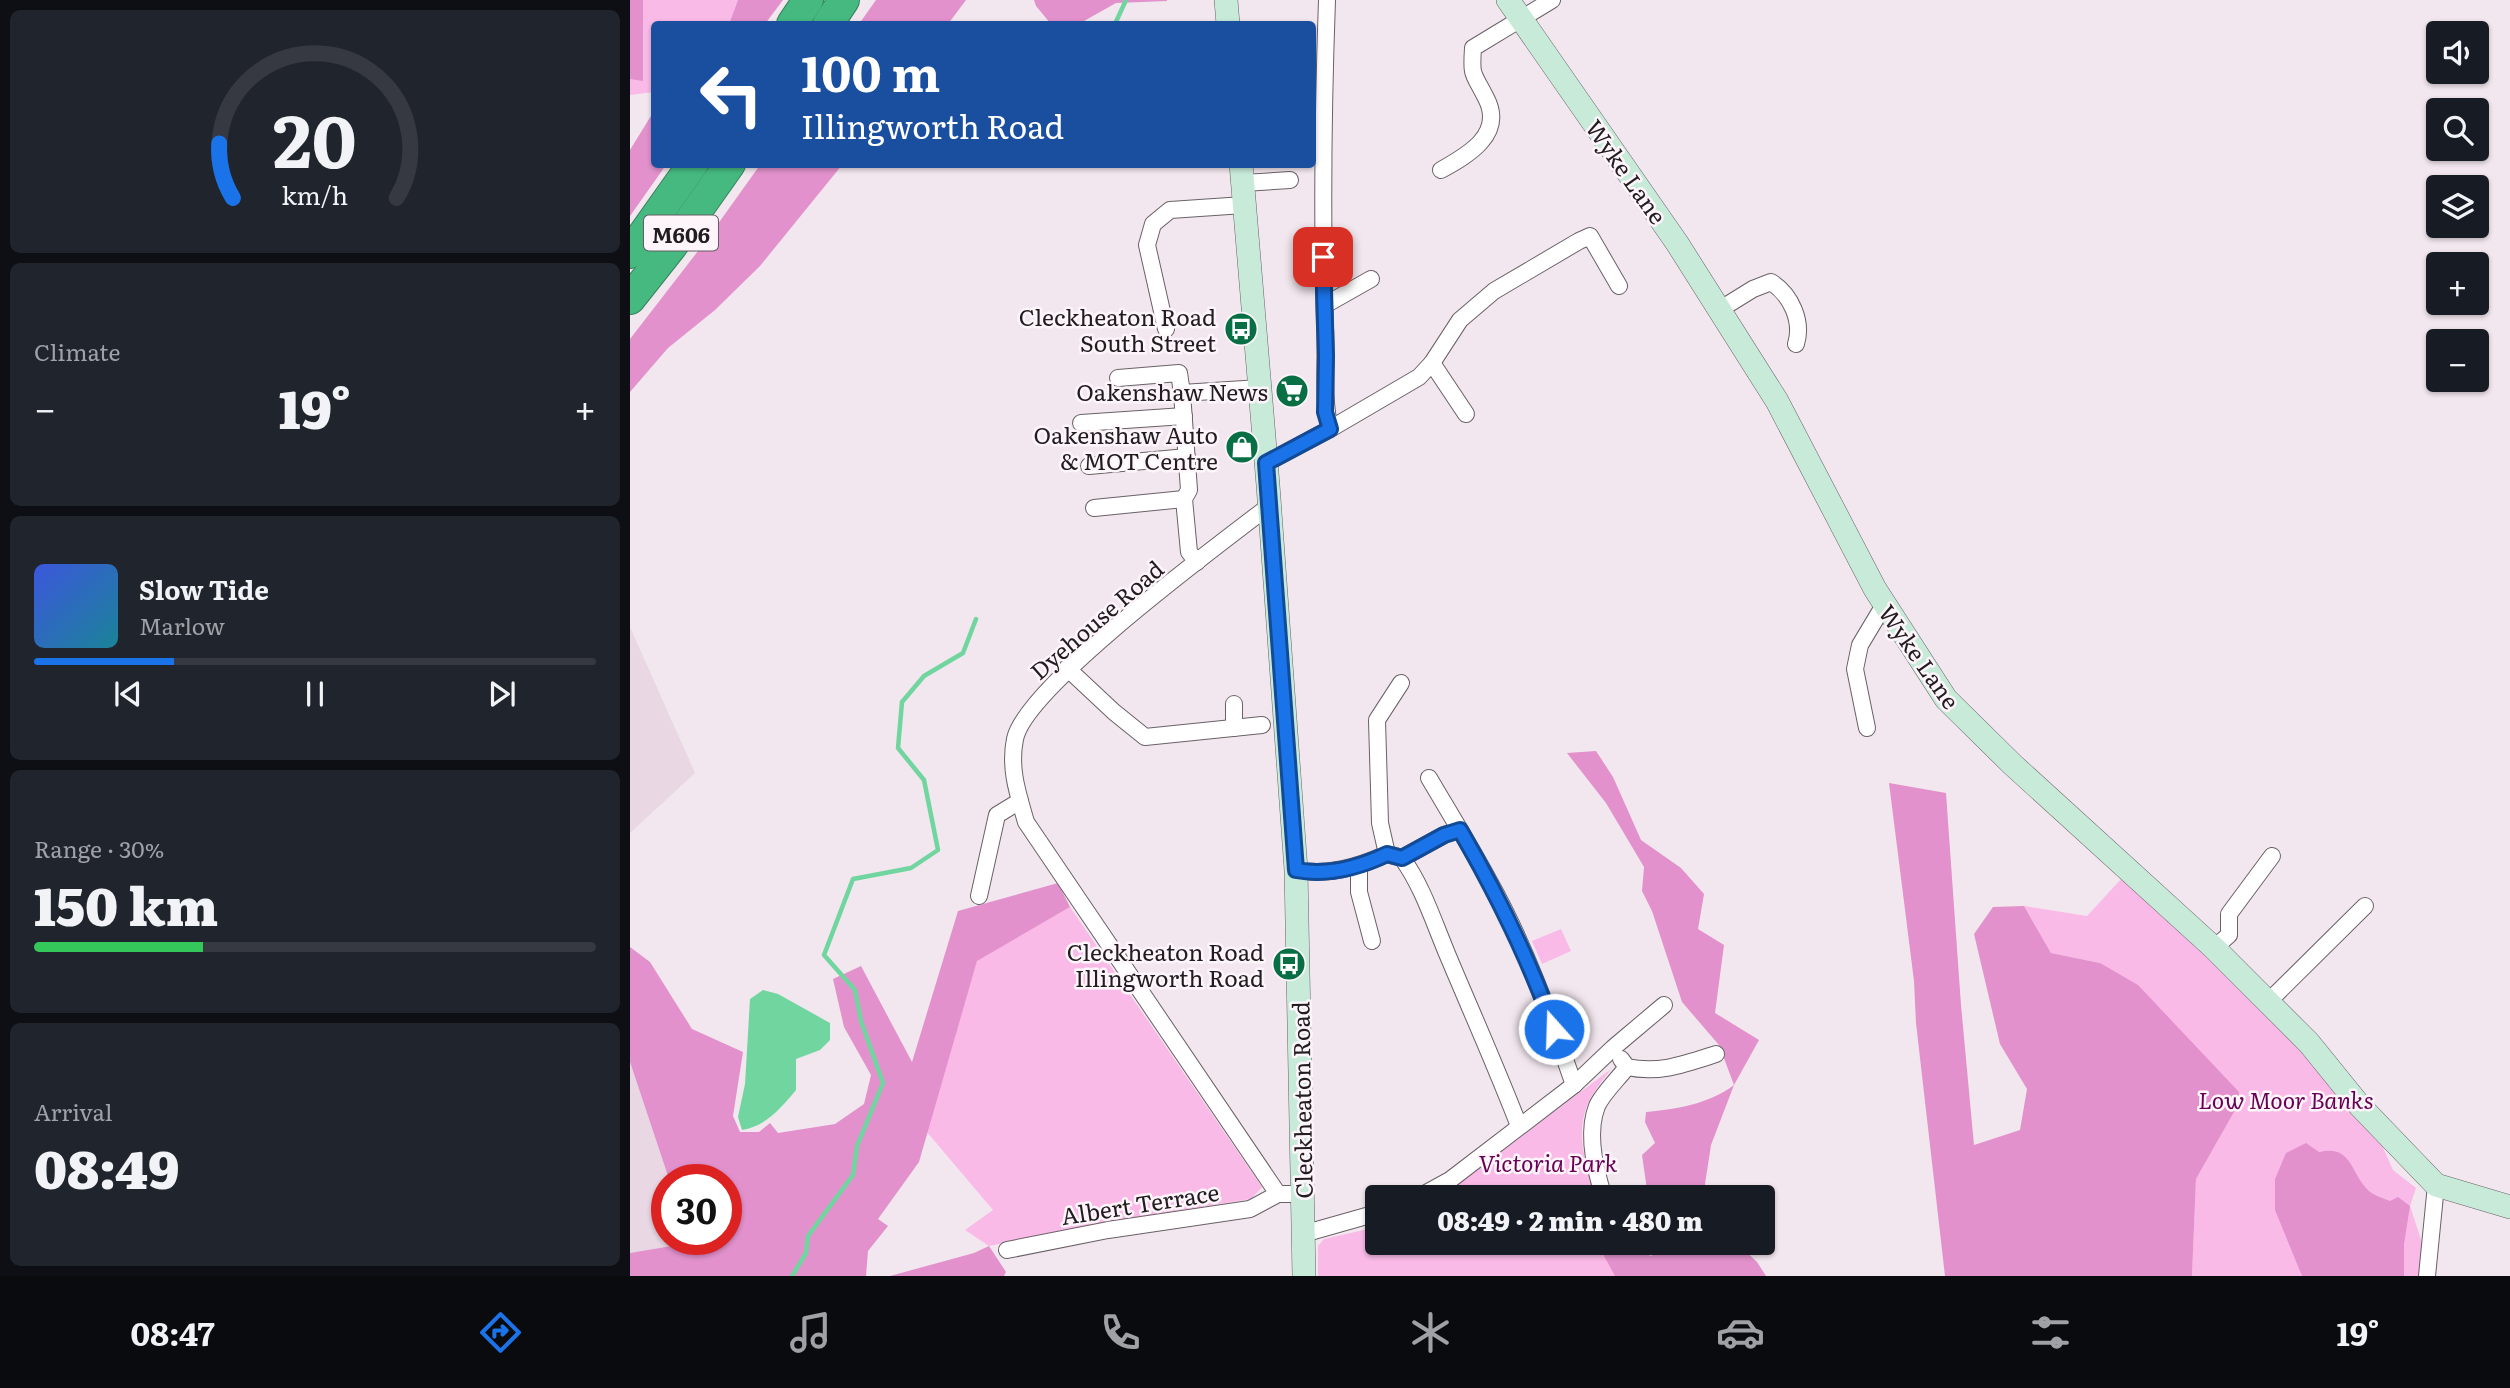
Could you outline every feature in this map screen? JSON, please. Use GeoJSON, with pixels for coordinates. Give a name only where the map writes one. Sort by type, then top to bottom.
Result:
{"type":"FeatureCollection","features":[{"type":"Feature","properties":{"kind":"highway"},"geometry":{"type":"LineString","coordinates":[[794,21],[808,0]]}},
{"type":"Feature","properties":{"kind":"highway"},"geometry":{"type":"LineString","coordinates":[[830,21],[844,0]]}},
{"type":"Feature","properties":{"kind":"highway","name":"M606"},"geometry":{"type":"LineString","coordinates":[[630,253],[690,168]]}},
{"type":"Feature","properties":{"kind":"highway","name":"M606"},"geometry":{"type":"LineString","coordinates":[[630,299],[672,246],[727,168]]}},
{"type":"Feature","properties":{"kind":"street"},"geometry":{"type":"LineString","coordinates":[[1226,0],[1228,21]]}},
{"type":"Feature","properties":{"kind":"street"},"geometry":{"type":"LineString","coordinates":[[1327,0],[1318,80],[1325,305],[1325,412],[1330,429]]}},
{"type":"Feature","properties":{"kind":"street"},"geometry":{"type":"LineString","coordinates":[[1441,170],[1484,142],[1492,121],[1488,101],[1471,73],[1473,48],[1514,9],[1552,0]]}},
{"type":"Feature","properties":{"kind":"street","name":"Wyke Lane"},"geometry":{"type":"LineString","coordinates":[[1514,9],[1661,220],[1777,401],[1884,605],[1946,699],[1966,721],[2214,948],[2309,1042],[2361,1105],[2437,1185],[2510,1207]]}},
{"type":"Feature","properties":{"kind":"street"},"geometry":{"type":"LineString","coordinates":[[1166,330],[1147,245],[1153,224],[1170,210],[1243,184],[1290,180]]}},
{"type":"Feature","properties":{"kind":"street","name":"Cleckheaton Road"},"geometry":{"type":"LineString","coordinates":[[1243,184],[1296,870],[1304,1276]]}},
{"type":"Feature","properties":{"kind":"street"},"geometry":{"type":"LineString","coordinates":[[1266,463],[1419,377],[1432,363],[1460,320],[1494,291],[1590,236],[1619,286]]}},
{"type":"Feature","properties":{"kind":"street"},"geometry":{"type":"LineString","coordinates":[[1325,305],[1371,279]]}},
{"type":"Feature","properties":{"kind":"street"},"geometry":{"type":"LineString","coordinates":[[1719,310],[1753,289],[1771,282],[1789,301],[1800,324],[1796,344]]}},
{"type":"Feature","properties":{"kind":"street"},"geometry":{"type":"LineString","coordinates":[[1432,363],[1466,414]]}},
{"type":"Feature","properties":{"kind":"street"},"geometry":{"type":"LineString","coordinates":[[1118,378],[1179,373],[1189,490],[1184,499],[1189,552],[1196,562]]}},
{"type":"Feature","properties":{"kind":"street"},"geometry":{"type":"LineString","coordinates":[[1182,393],[1260,388]]}},
{"type":"Feature","properties":{"kind":"street"},"geometry":{"type":"LineString","coordinates":[[1081,423],[1184,416]]}},
{"type":"Feature","properties":{"kind":"street"},"geometry":{"type":"LineString","coordinates":[[1089,466],[1187,457]]}},
{"type":"Feature","properties":{"kind":"street"},"geometry":{"type":"LineString","coordinates":[[1094,508],[1184,499]]}},
{"type":"Feature","properties":{"kind":"street","name":"Dyehouse Road"},"geometry":{"type":"LineString","coordinates":[[1269,506],[1196,562],[1068,668],[1035,703],[1015,736],[1012,772],[1026,822],[1278,1194]]}},
{"type":"Feature","properties":{"kind":"street"},"geometry":{"type":"LineString","coordinates":[[1867,728],[1855,670],[1860,645],[1884,605]]}},
{"type":"Feature","properties":{"kind":"street"},"geometry":{"type":"LineString","coordinates":[[1068,668],[1145,737],[1262,725]]}},
{"type":"Feature","properties":{"kind":"street"},"geometry":{"type":"LineString","coordinates":[[1401,683],[1377,720],[1380,823],[1395,856],[1412,872],[1477,1020],[1519,1126]]}},
{"type":"Feature","properties":{"kind":"street"},"geometry":{"type":"LineString","coordinates":[[1234,704],[1234,728]]}},
{"type":"Feature","properties":{"kind":"street"},"geometry":{"type":"LineString","coordinates":[[1429,778],[1490,882],[1538,984],[1574,1085]]}},
{"type":"Feature","properties":{"kind":"street"},"geometry":{"type":"LineString","coordinates":[[979,896],[997,815],[1020,801]]}},
{"type":"Feature","properties":{"kind":"street"},"geometry":{"type":"LineString","coordinates":[[1296,870],[1309,873],[1359,867],[1460,830]]}},
{"type":"Feature","properties":{"kind":"street"},"geometry":{"type":"LineString","coordinates":[[2214,948],[2230,934],[2229,914],[2272,856]]}},
{"type":"Feature","properties":{"kind":"street"},"geometry":{"type":"LineString","coordinates":[[1359,867],[1359,892],[1372,941]]}},
{"type":"Feature","properties":{"kind":"street"},"geometry":{"type":"LineString","coordinates":[[2267,1003],[2365,906]]}},
{"type":"Feature","properties":{"kind":"street"},"geometry":{"type":"LineString","coordinates":[[1441,1185],[1574,1085],[1664,1005]]}},
{"type":"Feature","properties":{"kind":"street"},"geometry":{"type":"LineString","coordinates":[[1613,1048],[1627,1067],[1646,1071],[1672,1068],[1716,1054]]}},
{"type":"Feature","properties":{"kind":"street"},"geometry":{"type":"LineString","coordinates":[[1601,1185],[1595,1161],[1592,1129],[1598,1105],[1627,1067]]}},
{"type":"Feature","properties":{"kind":"street"},"geometry":{"type":"LineString","coordinates":[[2427,1276],[2437,1185]]}},
{"type":"Feature","properties":{"kind":"street"},"geometry":{"type":"LineString","coordinates":[[1278,1194],[1303,1194]]}},
{"type":"Feature","properties":{"kind":"street","name":"Albert Terrace"},"geometry":{"type":"LineString","coordinates":[[1007,1250],[1108,1230],[1250,1209],[1278,1194]]}},
{"type":"Feature","properties":{"kind":"street"},"geometry":{"type":"LineString","coordinates":[[1303,1234],[1365,1216]]}},
{"type":"Feature","properties":{"kind":"shaded area"},"geometry":{"type":"Polygon","coordinates":[[[630,0],[643,0],[643,81],[630,79],[630,0]]]}},
{"type":"Feature","properties":{"kind":"shaded area"},"geometry":{"type":"Polygon","coordinates":[[[738,0],[783,0],[767,21],[730,21],[738,0]]]}},
{"type":"Feature","properties":{"kind":"shaded area"},"geometry":{"type":"Polygon","coordinates":[[[876,0],[966,0],[950,21],[861,21],[876,0]]]}},
{"type":"Feature","properties":{"kind":"shaded area"},"geometry":{"type":"Polygon","coordinates":[[[1034,0],[1167,0],[1116,3],[1084,21],[1048,21],[1034,0]]]}},
{"type":"Feature","properties":{"kind":"shaded area"},"geometry":{"type":"Polygon","coordinates":[[[651,116],[651,168],[664,168],[630,216],[630,150],[651,116]]]}},
{"type":"Feature","properties":{"kind":"shaded area"},"geometry":{"type":"Polygon","coordinates":[[[758,168],[840,168],[760,266],[715,310],[668,348],[630,392],[630,339],[758,168]]]}},
{"type":"Feature","properties":{"kind":"shaded area"},"geometry":{"type":"Polygon","coordinates":[[[630,627],[695,773],[630,833],[630,627]]]}},
{"type":"Feature","properties":{"kind":"shaded area"},"geometry":{"type":"Polygon","coordinates":[[[1596,751],[1613,777],[1641,840],[1681,868],[1704,894],[1698,929],[1724,945],[1715,1013],[1759,1040],[1734,1085],[1719,1045],[1682,1002],[1652,911],[1642,891],[1644,867],[1606,803],[1567,753],[1596,751]]]}},
{"type":"Feature","properties":{"kind":"shaded area"},"geometry":{"type":"Polygon","coordinates":[[[1889,783],[1946,793],[1974,1145],[2020,1130],[2027,1089],[2000,1044],[1974,934],[1993,907],[2024,906],[2051,953],[2100,963],[2138,985],[2239,1092],[2238,1105],[2196,1179],[2192,1276],[1945,1276],[1916,1023],[1914,981],[1889,783]]]}},
{"type":"Feature","properties":{"kind":"shaded area"},"geometry":{"type":"Polygon","coordinates":[[[1058,883],[1070,907],[977,961],[919,1162],[878,1219],[888,1226],[868,1251],[866,1276],[630,1276],[630,1253],[651,1249],[651,1255],[742,1255],[742,1164],[664,1164],[630,1062],[630,947],[650,962],[692,1029],[743,1052],[733,1116],[740,1132],[759,1132],[770,1123],[778,1133],[835,1124],[864,1104],[871,1075],[844,1027],[833,979],[861,966],[912,1062],[958,911],[1058,883]]]}},
{"type":"Feature","properties":{"kind":"shaded area"},"geometry":{"type":"Polygon","coordinates":[[[763,990],[778,994],[830,1023],[830,1040],[820,1050],[796,1059],[796,1090],[779,1110],[758,1125],[742,1130],[738,1117],[745,1084],[750,999],[763,990]]]}},
{"type":"Feature","properties":{"kind":"shaded area"},"geometry":{"type":"Polygon","coordinates":[[[630,1062],[664,1164],[651,1164],[651,1250],[630,1253],[630,1062]]]}},
{"type":"Feature","properties":{"kind":"shaded area"},"geometry":{"type":"Polygon","coordinates":[[[1734,1085],[1711,1145],[1705,1185],[1646,1185],[1642,1155],[1655,1143],[1645,1122],[1646,1112],[1681,1107],[1714,1097],[1734,1085]]]}},
{"type":"Feature","properties":{"kind":"shaded area"},"geometry":{"type":"Polygon","coordinates":[[[2306,1143],[2319,1152],[2338,1152],[2349,1162],[2369,1191],[2390,1201],[2398,1197],[2410,1206],[2404,1244],[2404,1276],[2302,1276],[2275,1210],[2275,1179],[2286,1153],[2306,1143]]]}},
{"type":"Feature","properties":{"kind":"shaded area"},"geometry":{"type":"Polygon","coordinates":[[[989,1246],[1006,1272],[1004,1276],[890,1276],[974,1253],[989,1246]]]}},
{"type":"Feature","properties":{"kind":"shaded area"},"geometry":{"type":"Polygon","coordinates":[[[1604,1255],[1750,1255],[1766,1276],[1615,1276],[1604,1255]]]}},
{"type":"Feature","properties":{"kind":"green space"},"geometry":{"type":"Polygon","coordinates":[[[638,0],[738,0],[730,21],[651,21],[651,92],[630,95],[638,0]]]}},
{"type":"Feature","properties":{"kind":"green space","name":"Low Moor Banks"},"geometry":{"type":"Polygon","coordinates":[[[2123,877],[2316,1061],[2377,1134],[2393,1170],[2416,1188],[2410,1206],[2433,1276],[2404,1276],[2404,1244],[2390,1201],[2369,1191],[2349,1162],[2338,1153],[2330,1151],[2319,1152],[2302,1276],[2192,1276],[2196,1179],[2238,1105],[2100,963],[2051,953],[2024,906],[2087,916],[2123,877]]]}},
{"type":"Feature","properties":{"kind":"green space"},"geometry":{"type":"Polygon","coordinates":[[[1070,907],[1262,1187],[1251,1199],[1105,1222],[989,1246],[965,1230],[993,1210],[926,1131],[977,960],[1070,907]]]}},
{"type":"Feature","properties":{"kind":"green space"},"geometry":{"type":"Polygon","coordinates":[[[1561,929],[1571,951],[1542,964],[1532,941],[1561,929]]]}},
{"type":"Feature","properties":{"kind":"green space","name":"Victoria Park"},"geometry":{"type":"Polygon","coordinates":[[[1611,1069],[1589,1101],[1582,1129],[1592,1185],[1457,1185],[1611,1069]]]}},
{"type":"Feature","properties":{"kind":"green space","name":"Victoria Park"},"geometry":{"type":"Polygon","coordinates":[[[1365,1230],[1365,1255],[1640,1255],[1670,1276],[1318,1276],[1318,1246],[1324,1239],[1365,1230]]]}},
{"type":"Feature","properties":{"kind":"waterway"},"geometry":{"type":"LineString","coordinates":[[1116,21],[1126,0]]}},
{"type":"Feature","properties":{"kind":"waterway"},"geometry":{"type":"LineString","coordinates":[[792,1276],[806,1253],[808,1236],[853,1175],[857,1146],[883,1083],[861,1021],[855,990],[824,955],[853,879],[911,868],[938,850],[924,780],[898,748],[902,702],[924,676],[963,653],[976,619]]}},
{"type":"Feature","properties":{"kind":"place","name":"Cleckheaton Road South Street"},"geometry":{"type":"Point","coordinates":[1241,329]}},
{"type":"Feature","properties":{"kind":"place","name":"Oakenshaw News"},"geometry":{"type":"Point","coordinates":[1292,391]}},
{"type":"Feature","properties":{"kind":"place","name":"Oakenshaw Auto & MOT Centre"},"geometry":{"type":"Point","coordinates":[1242,447]}},
{"type":"Feature","properties":{"kind":"place","name":"Cleckheaton Road Illingworth Road"},"geometry":{"type":"Point","coordinates":[1289,964]}},
{"type":"Feature","properties":{"kind":"route"},"geometry":{"type":"LineString","coordinates":[[1323,257],[1325,412],[1330,429],[1266,463],[1296,870],[1309,873],[1348,869],[1387,854],[1402,858],[1444,835],[1460,830],[1490,882],[1538,984],[1554,1029]]}}]}
